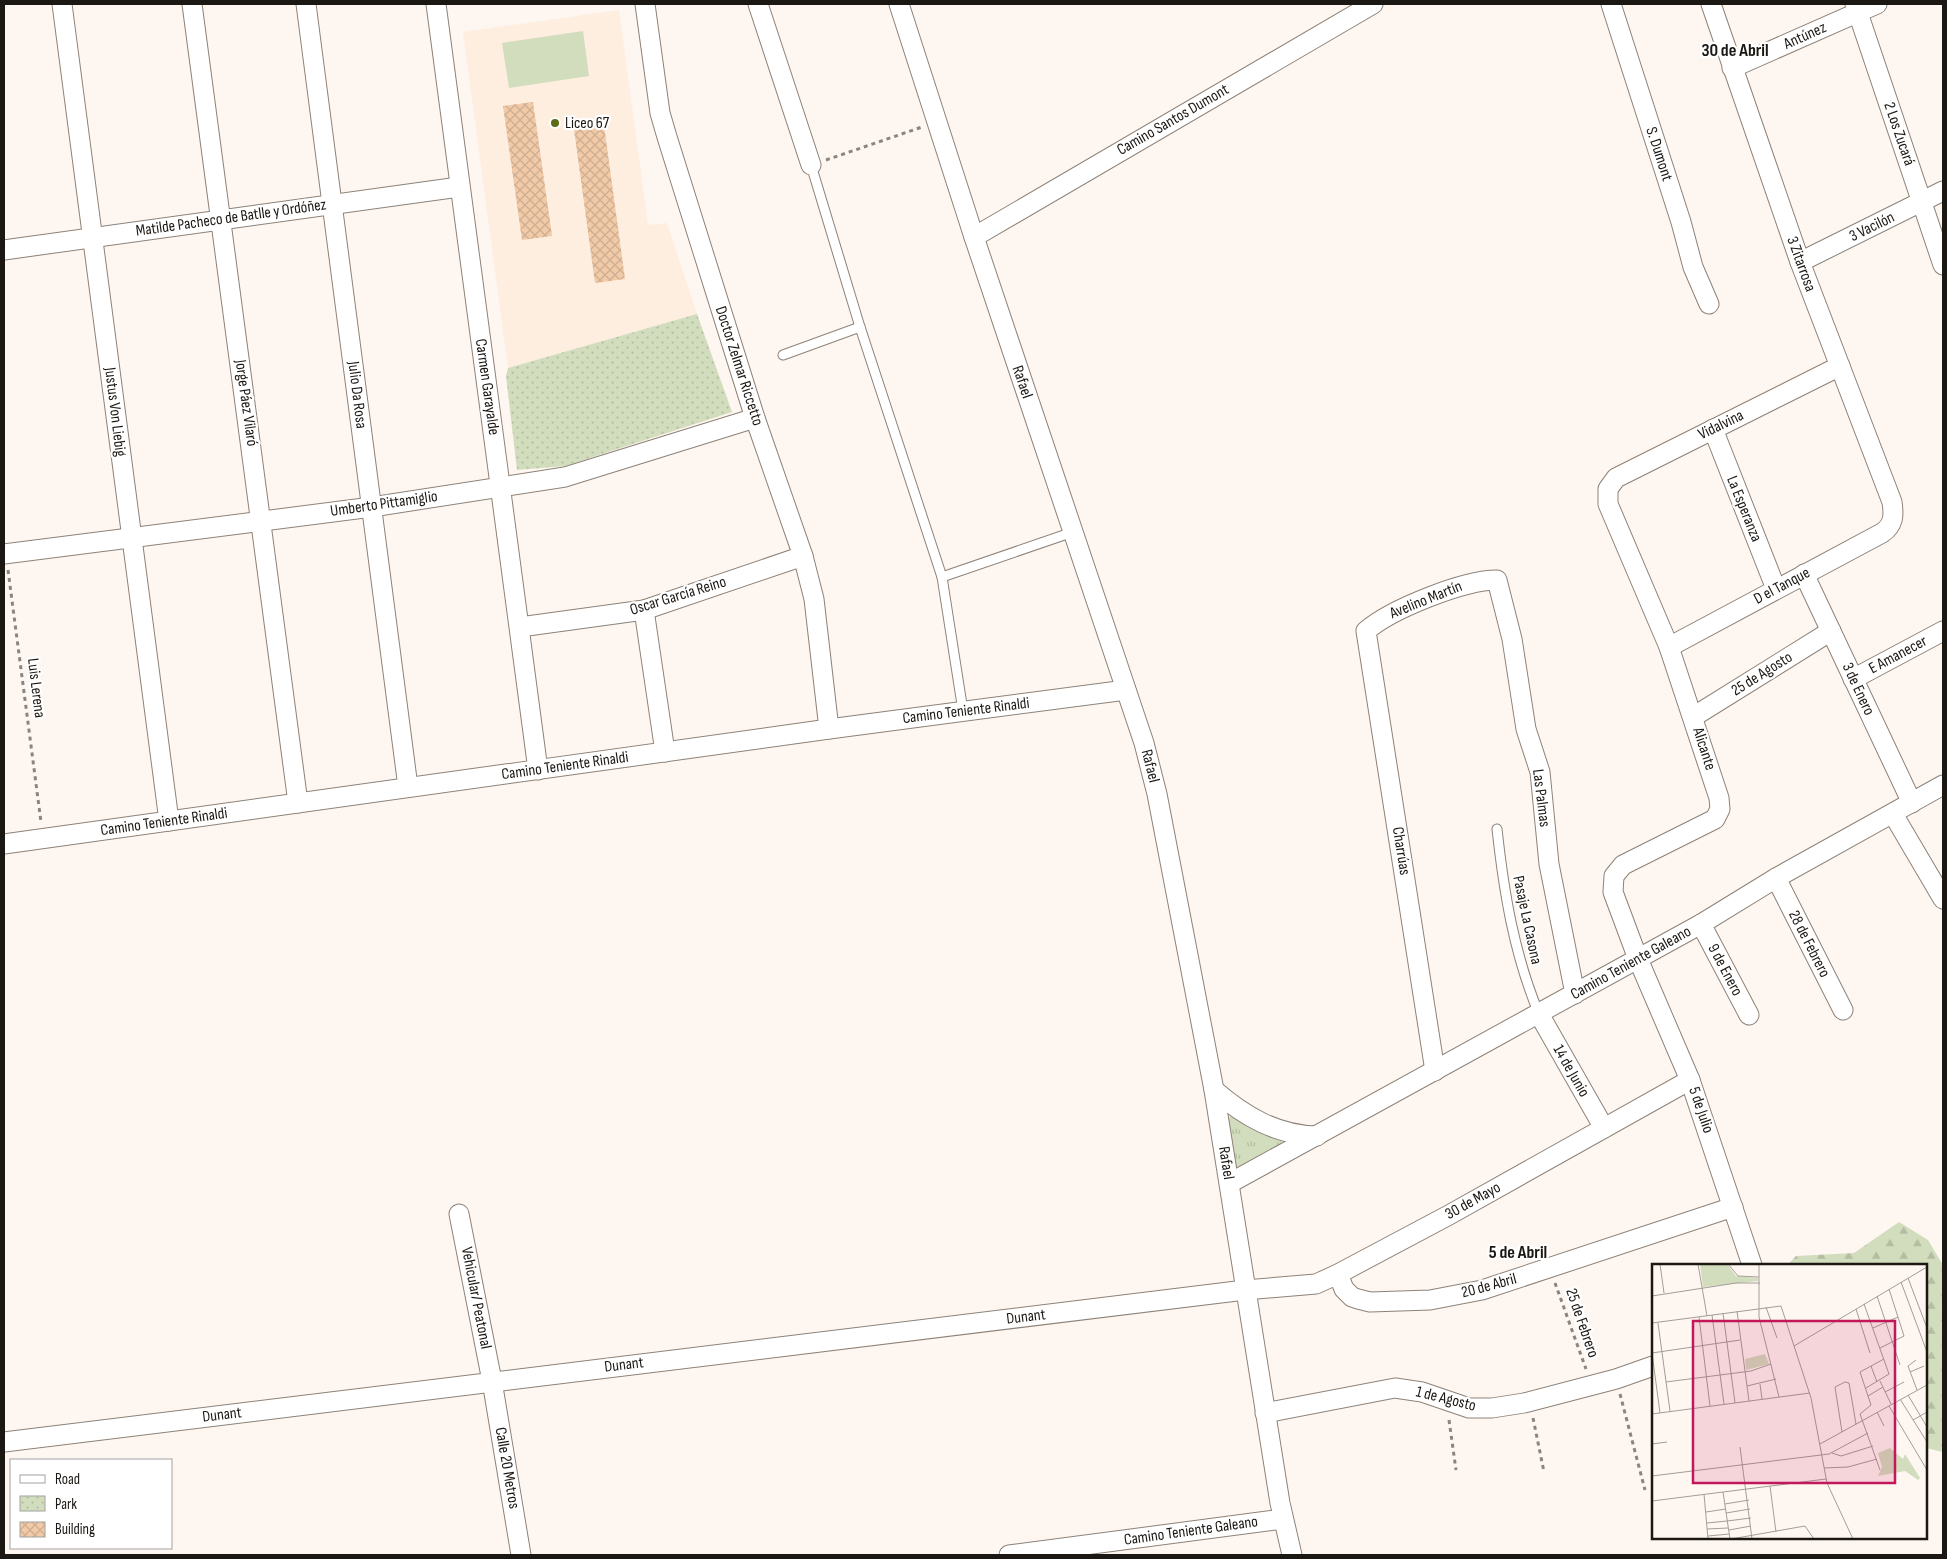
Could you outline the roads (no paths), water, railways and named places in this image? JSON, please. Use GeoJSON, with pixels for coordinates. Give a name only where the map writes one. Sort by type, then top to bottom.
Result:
{"type":"FeatureCollection","features":[{"type":"Feature","properties":{"kind":"street","name":"Justus Von Liebig"},"geometry":{"type":"LineString","coordinates":[[62,4],[169,821]]}},
{"type":"Feature","properties":{"kind":"street","name":"Jorge Páez Vilaró"},"geometry":{"type":"LineString","coordinates":[[192,4],[262,520],[298,803]]}},
{"type":"Feature","properties":{"kind":"street","name":"Julio Da Rosa"},"geometry":{"type":"LineString","coordinates":[[306,4],[408,787]]}},
{"type":"Feature","properties":{"kind":"street","name":"Carmen Garayalde"},"geometry":{"type":"LineString","coordinates":[[436,4],[538,770]]}},
{"type":"Feature","properties":{"kind":"street","name":"Doctor Zelmar Riccetto"},"geometry":{"type":"LineString","coordinates":[[645,4],[665,129],[756,418],[803,556],[814,599],[829,729]]}},
{"type":"Feature","properties":{"kind":"street"},"geometry":{"type":"LineString","coordinates":[[758,4],[812,164]]}},
{"type":"Feature","properties":{"kind":"street","name":"Rafael"},"geometry":{"type":"LineString","coordinates":[[899,4],[974,237],[1144,743],[1157,794],[1214,1090],[1283,1519],[1292,1555]]}},
{"type":"Feature","properties":{"kind":"street","name":"Camino Santos Dumont"},"geometry":{"type":"LineString","coordinates":[[974,237],[1373,4]]}},
{"type":"Feature","properties":{"kind":"street","name":"S. Dumont"},"geometry":{"type":"LineString","coordinates":[[1611,4],[1681,222],[1693,267],[1708,304]]}},
{"type":"Feature","properties":{"kind":"street","name":"3 Zitarrosa"},"geometry":{"type":"LineString","coordinates":[[1710,4],[1800,262],[1892,502],[1894,513],[1892,522]]}},
{"type":"Feature","properties":{"kind":"street","name":"Antúnez"},"geometry":{"type":"LineString","coordinates":[[1732,68],[1856,8],[1877,4]]}},
{"type":"Feature","properties":{"kind":"street","name":"2 Los Zucará"},"geometry":{"type":"LineString","coordinates":[[1856,8],[1943,265]]}},
{"type":"Feature","properties":{"kind":"street","name":"Matilde Pacheco de Batlle y Ordóñez"},"geometry":{"type":"LineString","coordinates":[[4,250],[459,187]]}},
{"type":"Feature","properties":{"kind":"street","name":"3 Vacilón"},"geometry":{"type":"LineString","coordinates":[[1800,262],[1943,192]]}},
{"type":"Feature","properties":{"kind":"street","name":"Vidalvina"},"geometry":{"type":"LineString","coordinates":[[1608,489],[1616,478],[1840,366]]}},
{"type":"Feature","properties":{"kind":"street","name":"Umberto Pittamiglio"},"geometry":{"type":"LineString","coordinates":[[5,554],[372,507],[565,477],[756,418]]}},
{"type":"Feature","properties":{"kind":"street","name":"La Esperanza"},"geometry":{"type":"LineString","coordinates":[[1713,429],[1776,589]]}},
{"type":"Feature","properties":{"kind":"street","name":"Alicante"},"geometry":{"type":"LineString","coordinates":[[1608,489],[1608,504],[1670,647],[1719,798],[1720,809],[1715,819],[1623,865],[1614,876],[1613,892],[1638,959]]}},
{"type":"Feature","properties":{"kind":"street","name":"D el Tanque"},"geometry":{"type":"LineString","coordinates":[[1670,647],[1882,533],[1892,522]]}},
{"type":"Feature","properties":{"kind":"street","name":"Oscar García Reino"},"geometry":{"type":"LineString","coordinates":[[520,627],[644,610],[803,556]]}},
{"type":"Feature","properties":{"kind":"street","name":"3 de Enero"},"geometry":{"type":"LineString","coordinates":[[1804,574],[1912,803]]}},
{"type":"Feature","properties":{"kind":"street","name":"Avelino Martín"},"geometry":{"type":"LineString","coordinates":[[1366,631],[1378,620],[1424,600],[1471,582],[1491,580]]}},
{"type":"Feature","properties":{"kind":"street","name":"Las Palmas"},"geometry":{"type":"LineString","coordinates":[[1491,580],[1497,580],[1502,595],[1512,639],[1526,729],[1540,772],[1549,864],[1575,994]]}},
{"type":"Feature","properties":{"kind":"street"},"geometry":{"type":"LineString","coordinates":[[644,610],[665,752]]}},
{"type":"Feature","properties":{"kind":"street","name":"Charrúas"},"geometry":{"type":"LineString","coordinates":[[1366,631],[1435,1071]]}},
{"type":"Feature","properties":{"kind":"street","name":"25 de Agosto"},"geometry":{"type":"LineString","coordinates":[[1693,717],[1831,631]]}},
{"type":"Feature","properties":{"kind":"street","name":"E Amanecer"},"geometry":{"type":"LineString","coordinates":[[1853,679],[1943,632]]}},
{"type":"Feature","properties":{"kind":"street","name":"Camino Teniente Rinaldi"},"geometry":{"type":"LineString","coordinates":[[4,844],[829,729],[1126,690]]}},
{"type":"Feature","properties":{"kind":"street","name":"Camino Teniente Galeano"},"geometry":{"type":"LineString","coordinates":[[1230,1183],[1701,924],[1776,878],[1943,785]]}},
{"type":"Feature","properties":{"kind":"street"},"geometry":{"type":"LineString","coordinates":[[1893,814],[1943,899]]}},
{"type":"Feature","properties":{"kind":"street","name":"28 de Febrero"},"geometry":{"type":"LineString","coordinates":[[1776,878],[1843,1010]]}},
{"type":"Feature","properties":{"kind":"street","name":"9 de Enero"},"geometry":{"type":"LineString","coordinates":[[1701,924],[1750,1015]]}},
{"type":"Feature","properties":{"kind":"street","name":"5 de Julio"},"geometry":{"type":"LineString","coordinates":[[1638,959],[1690,1080],[1752,1264]]}},
{"type":"Feature","properties":{"kind":"street","name":"14 de Junio"},"geometry":{"type":"LineString","coordinates":[[1539,1014],[1604,1128]]}},
{"type":"Feature","properties":{"kind":"street","name":"30 de Mayo"},"geometry":{"type":"LineString","coordinates":[[1245,1290],[1316,1284],[1338,1274],[1449,1215],[1690,1080]]}},
{"type":"Feature","properties":{"kind":"street"},"geometry":{"type":"LineString","coordinates":[[1214,1090],[1235,1108],[1282,1132],[1298,1136],[1317,1136]]}},
{"type":"Feature","properties":{"kind":"street","name":"20 de Abril"},"geometry":{"type":"LineString","coordinates":[[1338,1274],[1344,1289],[1352,1297],[1370,1302],[1430,1300],[1482,1290],[1733,1207]]}},
{"type":"Feature","properties":{"kind":"street","name":"Vehicular/ Peatonal"},"geometry":{"type":"LineString","coordinates":[[459,1214],[492,1381]]}},
{"type":"Feature","properties":{"kind":"street","name":"Dunant"},"geometry":{"type":"LineString","coordinates":[[4,1442],[1245,1290]]}},
{"type":"Feature","properties":{"kind":"street","name":"1 de Agosto"},"geometry":{"type":"LineString","coordinates":[[1266,1413],[1395,1388],[1422,1392],[1446,1402],[1469,1408],[1492,1408],[1616,1379],[1652,1366]]}},
{"type":"Feature","properties":{"kind":"street","name":"Calle 20 Metros"},"geometry":{"type":"LineString","coordinates":[[492,1381],[521,1555]]}},
{"type":"Feature","properties":{"kind":"street","name":"Camino Teniente Galeano"},"geometry":{"type":"LineString","coordinates":[[1009,1555],[1283,1519]]}},
{"type":"Feature","properties":{"kind":"lane"},"geometry":{"type":"LineString","coordinates":[[812,164],[860,327],[942,577],[963,711]]}},
{"type":"Feature","properties":{"kind":"lane"},"geometry":{"type":"LineString","coordinates":[[783,355],[860,327]]}},
{"type":"Feature","properties":{"kind":"lane"},"geometry":{"type":"LineString","coordinates":[[942,577],[1073,532]]}},
{"type":"Feature","properties":{"kind":"lane","name":"Pasaje La Casona"},"geometry":{"type":"LineString","coordinates":[[1497,829],[1513,938],[1524,979],[1539,1014]]}},
{"type":"Feature","properties":{"kind":"place","name":"Liceo 67"},"geometry":{"type":"Point","coordinates":[555,123]}},
{"type":"Feature","properties":{"kind":"district","name":"30 de Abril"},"geometry":{"type":"Point","coordinates":[1735,50]}},
{"type":"Feature","properties":{"kind":"district","name":"5 de Abril"},"geometry":{"type":"Point","coordinates":[1518,1252]}}]}
